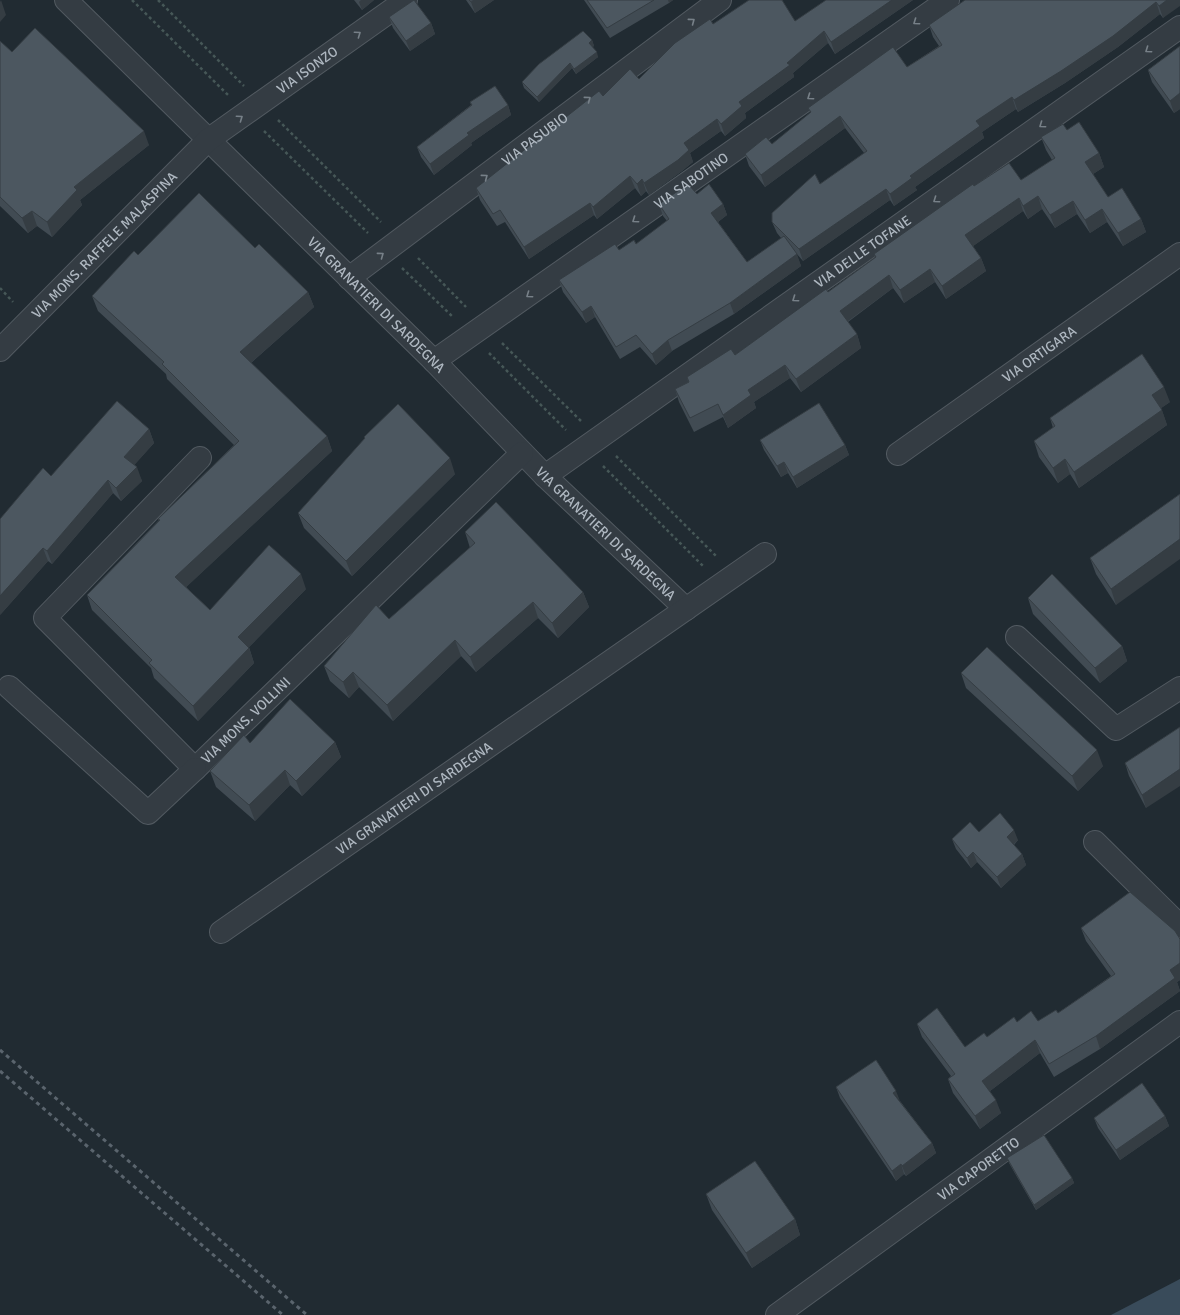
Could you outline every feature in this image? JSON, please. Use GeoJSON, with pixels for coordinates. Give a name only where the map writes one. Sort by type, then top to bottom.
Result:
{"type":"FeatureCollection","features":[{"type":"Feature","properties":{"kind":"street","name":"VIA GRANATIERI DI SARDEGNA"},"geometry":{"type":"LineString","coordinates":[[66,0],[434,361],[545,476],[686,609]]}},
{"type":"Feature","properties":{"kind":"street","name":"VIA ISONZO"},"geometry":{"type":"LineString","coordinates":[[208,140],[406,0]]}},
{"type":"Feature","properties":{"kind":"street","name":"VIA PASUBIO"},"geometry":{"type":"LineString","coordinates":[[349,278],[720,0]]}},
{"type":"Feature","properties":{"kind":"street","name":"VIA SABOTINO"},"geometry":{"type":"LineString","coordinates":[[434,361],[948,0]]}},
{"type":"Feature","properties":{"kind":"street","name":"VIA DELLE TOFANE"},"geometry":{"type":"LineString","coordinates":[[545,476],[1180,27]]}},
{"type":"Feature","properties":{"kind":"street","name":"VIA MONS. RAFFELE MALASPINA"},"geometry":{"type":"LineString","coordinates":[[0,350],[208,140]]}},
{"type":"Feature","properties":{"kind":"street","name":"VIA ORTIGARA"},"geometry":{"type":"LineString","coordinates":[[898,454],[1180,254]]}},
{"type":"Feature","properties":{"kind":"street","name":"VIA MONS. VOLLINI"},"geometry":{"type":"LineString","coordinates":[[200,458],[45,618],[195,769],[522,453]]}},
{"type":"Feature","properties":{"kind":"street","name":"VIA GRANATIERI DI SARDEGNA"},"geometry":{"type":"LineString","coordinates":[[221,932],[765,554]]}},
{"type":"Feature","properties":{"kind":"street"},"geometry":{"type":"LineString","coordinates":[[1017,637],[1116,729],[1180,688]]}},
{"type":"Feature","properties":{"kind":"street"},"geometry":{"type":"LineString","coordinates":[[9,687],[148,813],[195,769]]}},
{"type":"Feature","properties":{"kind":"street"},"geometry":{"type":"LineString","coordinates":[[1095,842],[1180,926]]}},
{"type":"Feature","properties":{"kind":"street","name":"VIA CAPORETTO"},"geometry":{"type":"LineString","coordinates":[[777,1315],[1180,1022]]}},
{"type":"Feature","properties":{"kind":"path"},"geometry":{"type":"LineString","coordinates":[[132,0],[254,108],[729,579]]}},
{"type":"Feature","properties":{"kind":"path"},"geometry":{"type":"LineString","coordinates":[[158,0],[254,108],[729,579]]}},
{"type":"Feature","properties":{"kind":"water"},"geometry":{"type":"Polygon","coordinates":[[[1180,1279],[1180,1315],[1111,1315],[1180,1279]]]}},
{"type":"Feature","properties":{"kind":"building"},"geometry":{"type":"Polygon","coordinates":[[[414,0],[431,23],[406,41],[389,17],[414,0]]]}},
{"type":"Feature","properties":{"kind":"building"},"geometry":{"type":"Polygon","coordinates":[[[587,0],[654,0],[607,28],[587,0]]]}},
{"type":"Feature","properties":{"kind":"building"},"geometry":{"type":"Polygon","coordinates":[[[749,0],[782,0],[795,21],[826,0],[892,0],[831,42],[824,31],[787,63],[790,65],[739,102],[742,106],[721,124],[717,119],[684,143],[689,150],[678,160],[644,183],[642,179],[637,184],[630,176],[593,207],[590,203],[524,247],[500,210],[493,214],[476,188],[599,91],[603,96],[630,69],[639,79],[675,43],[710,19],[713,24],[749,0]]]}},
{"type":"Feature","properties":{"kind":"building"},"geometry":{"type":"Polygon","coordinates":[[[965,0],[1167,0],[1159,6],[1156,2],[1113,36],[1061,71],[1014,100],[1012,97],[976,121],[980,126],[910,176],[912,178],[890,194],[886,189],[799,249],[772,222],[772,213],[815,174],[820,184],[867,151],[840,116],[761,175],[745,154],[766,137],[772,144],[811,112],[808,108],[893,47],[907,67],[942,45],[929,25],[965,0]]]}},
{"type":"Feature","properties":{"kind":"building"},"geometry":{"type":"Polygon","coordinates":[[[35,28],[144,131],[74,187],[77,190],[47,222],[32,211],[22,218],[0,197],[0,41],[12,52],[35,28]]]}},
{"type":"Feature","properties":{"kind":"building"},"geometry":{"type":"Polygon","coordinates":[[[583,31],[592,40],[589,43],[597,52],[574,69],[570,63],[537,97],[522,82],[539,64],[583,31]]]}},
{"type":"Feature","properties":{"kind":"building"},"geometry":{"type":"Polygon","coordinates":[[[1180,46],[1180,93],[1170,101],[1148,70],[1180,46]]]}},
{"type":"Feature","properties":{"kind":"building"},"geometry":{"type":"Polygon","coordinates":[[[495,86],[508,105],[467,133],[469,135],[430,164],[417,147],[472,105],[470,102],[495,86]]]}},
{"type":"Feature","properties":{"kind":"building"},"geometry":{"type":"Polygon","coordinates":[[[1079,122],[1099,153],[1085,162],[1108,197],[1122,188],[1141,219],[1118,233],[1102,209],[1085,220],[1073,201],[1050,215],[1038,196],[1023,206],[1019,198],[965,235],[981,258],[942,286],[930,269],[900,290],[889,275],[840,311],[857,334],[796,379],[785,365],[748,390],[751,395],[723,415],[718,404],[690,418],[675,389],[689,382],[687,377],[731,349],[735,355],[826,289],[828,292],[876,257],[874,254],[973,184],[974,186],[1009,163],[1021,180],[1055,158],[1041,137],[1063,124],[1067,130],[1079,122]]]}},
{"type":"Feature","properties":{"kind":"building"},"geometry":{"type":"Polygon","coordinates":[[[688,184],[697,194],[709,184],[723,204],[711,213],[747,262],[784,236],[797,254],[730,303],[668,340],[652,354],[636,335],[616,347],[591,306],[582,312],[559,280],[615,244],[619,250],[634,240],[636,244],[669,219],[659,204],[688,184]]]}},
{"type":"Feature","properties":{"kind":"building"},"geometry":{"type":"Polygon","coordinates":[[[199,193],[255,248],[259,244],[308,292],[240,352],[327,436],[175,577],[210,610],[269,545],[301,574],[238,637],[249,648],[193,706],[149,663],[152,660],[87,595],[160,520],[158,519],[239,441],[162,364],[164,362],[92,296],[134,251],[138,255],[199,193]]]}},
{"type":"Feature","properties":{"kind":"building"},"geometry":{"type":"Polygon","coordinates":[[[1142,354],[1164,387],[1152,395],[1162,410],[1074,472],[1065,459],[1053,468],[1034,441],[1055,426],[1050,418],[1142,354]]]}},
{"type":"Feature","properties":{"kind":"building"},"geometry":{"type":"Polygon","coordinates":[[[117,401],[149,429],[124,457],[137,467],[116,488],[108,480],[47,551],[43,548],[0,596],[0,519],[43,468],[51,476],[117,401]]]}},
{"type":"Feature","properties":{"kind":"building"},"geometry":{"type":"Polygon","coordinates":[[[819,403],[845,445],[793,477],[784,462],[777,466],[760,440],[819,403]]]}},
{"type":"Feature","properties":{"kind":"building"},"geometry":{"type":"Polygon","coordinates":[[[398,404],[450,458],[346,561],[298,513],[365,438],[364,437],[398,404]]]}},
{"type":"Feature","properties":{"kind":"building"},"geometry":{"type":"Polygon","coordinates":[[[1180,494],[1180,539],[1111,589],[1090,558],[1180,494]]]}},
{"type":"Feature","properties":{"kind":"building"},"geometry":{"type":"Polygon","coordinates":[[[496,502],[583,592],[552,623],[533,602],[470,657],[455,640],[387,705],[353,672],[343,682],[324,666],[376,605],[389,619],[475,543],[465,532],[496,502]]]}},
{"type":"Feature","properties":{"kind":"building"},"geometry":{"type":"Polygon","coordinates":[[[1052,574],[1122,646],[1095,668],[1028,598],[1052,574]]]}},
{"type":"Feature","properties":{"kind":"building"},"geometry":{"type":"Polygon","coordinates":[[[987,647],[1097,750],[1072,776],[961,673],[987,647]]]}},
{"type":"Feature","properties":{"kind":"building"},"geometry":{"type":"Polygon","coordinates":[[[290,699],[335,742],[296,781],[285,770],[249,805],[210,771],[244,735],[250,743],[290,699]]]}},
{"type":"Feature","properties":{"kind":"building"},"geometry":{"type":"Polygon","coordinates":[[[1180,727],[1180,769],[1142,795],[1125,763],[1180,727]]]}},
{"type":"Feature","properties":{"kind":"building"},"geometry":{"type":"Polygon","coordinates":[[[1000,813],[1014,830],[1007,837],[1022,854],[997,877],[973,852],[967,858],[952,839],[970,822],[979,832],[1000,813]]]}},
{"type":"Feature","properties":{"kind":"building"},"geometry":{"type":"Polygon","coordinates":[[[1130,892],[1175,931],[1180,939],[1180,963],[1170,970],[1175,978],[1096,1036],[1049,1064],[1035,1040],[982,1081],[996,1100],[975,1116],[948,1079],[955,1074],[917,1024],[937,1008],[965,1047],[984,1033],[987,1037],[1014,1017],[1017,1022],[1031,1011],[1038,1021],[1056,1010],[1058,1013],[1115,974],[1081,928],[1130,892]]]}},
{"type":"Feature","properties":{"kind":"building"},"geometry":{"type":"Polygon","coordinates":[[[876,1060],[896,1091],[893,1093],[932,1143],[902,1166],[901,1164],[892,1171],[836,1087],[876,1060]]]}},
{"type":"Feature","properties":{"kind":"building"},"geometry":{"type":"Polygon","coordinates":[[[1142,1083],[1165,1116],[1116,1150],[1094,1118],[1142,1083]]]}},
{"type":"Feature","properties":{"kind":"building"},"geometry":{"type":"Polygon","coordinates":[[[1044,1135],[1072,1178],[1034,1205],[1007,1158],[1044,1135]]]}},
{"type":"Feature","properties":{"kind":"building"},"geometry":{"type":"Polygon","coordinates":[[[755,1161],[795,1219],[746,1253],[706,1194],[755,1161]]]}},
{"type":"Feature","properties":{"kind":"railway"},"geometry":{"type":"LineString","coordinates":[[0,1050],[307,1315]]}},
{"type":"Feature","properties":{"kind":"railway"},"geometry":{"type":"LineString","coordinates":[[0,1071],[283,1315]]}}]}
